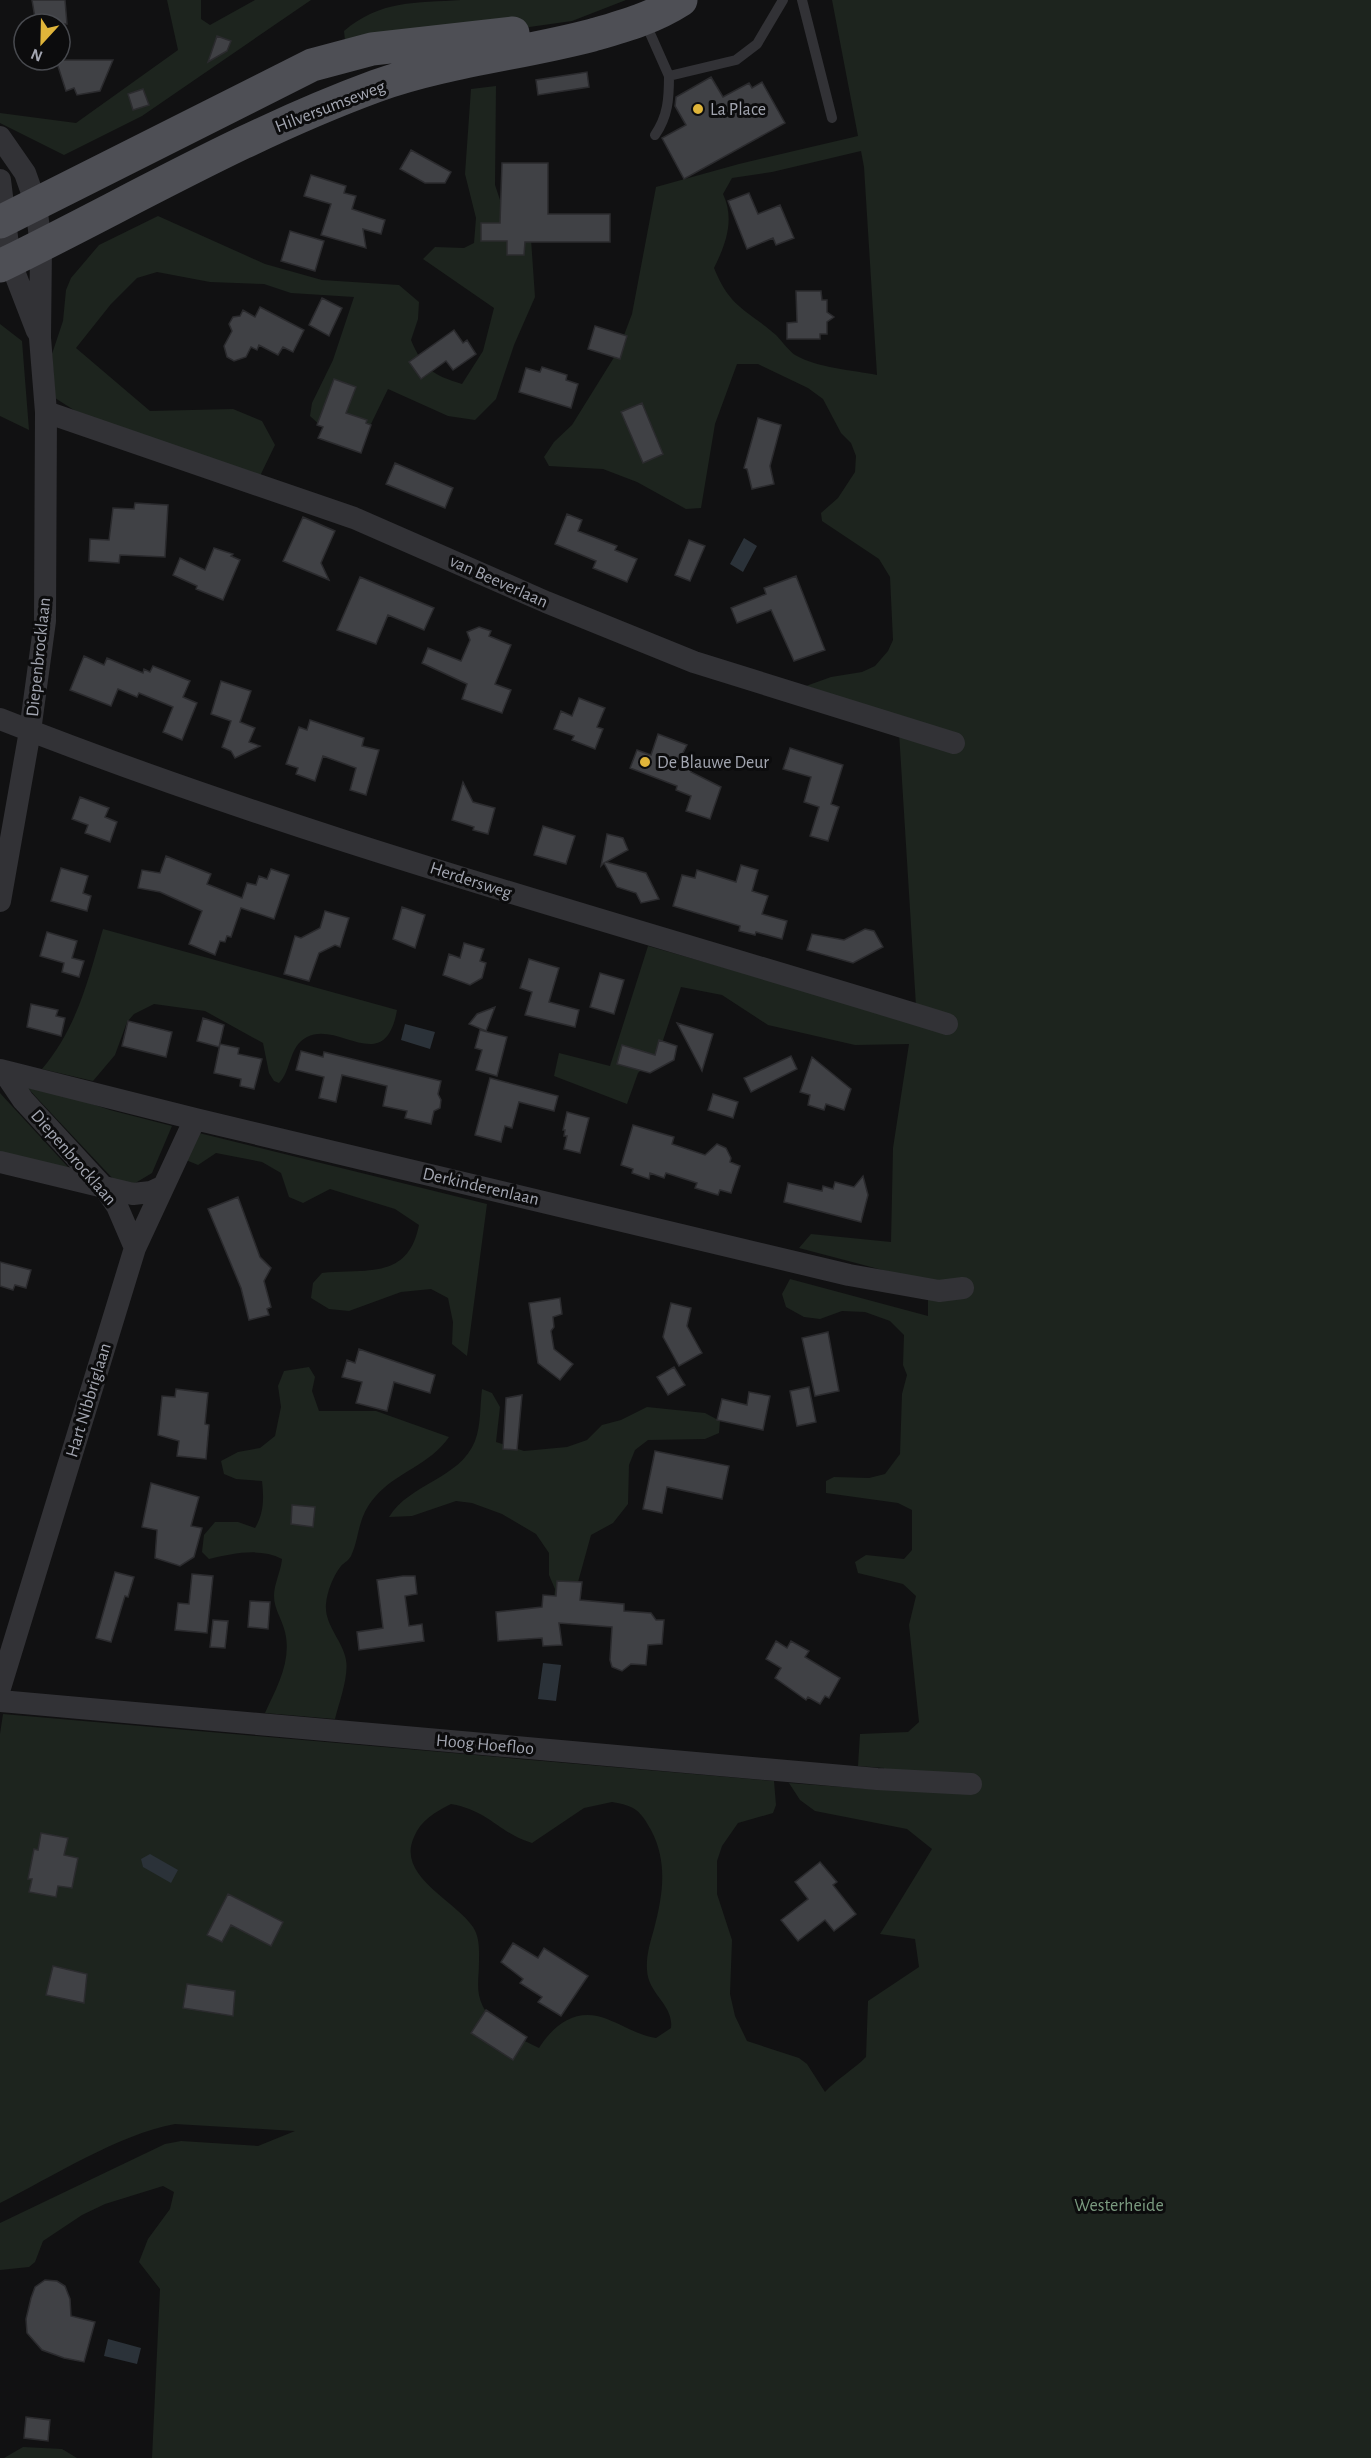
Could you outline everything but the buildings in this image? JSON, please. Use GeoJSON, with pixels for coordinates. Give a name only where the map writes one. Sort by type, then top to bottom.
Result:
{"type":"FeatureCollection","features":[{"type":"Feature","properties":{"kind":"main road","name":"Hilversumseweg"},"geometry":{"type":"LineString","coordinates":[[2,221],[250,94],[312,65],[372,50],[578,25],[681,0]]}},
{"type":"Feature","properties":{"kind":"main road","name":"Hilversumseweg"},"geometry":{"type":"LineString","coordinates":[[5,264],[271,128],[379,85],[456,63],[540,49],[642,8]]}},
{"type":"Feature","properties":{"kind":"street","name":"Diepenbrocklaan"},"geometry":{"type":"LineString","coordinates":[[0,137],[25,173],[36,204],[41,247],[40,338],[46,412],[45,621],[30,731],[0,901]]}},
{"type":"Feature","properties":{"kind":"street","name":"Diepenbrocklaan"},"geometry":{"type":"LineString","coordinates":[[0,180],[5,264],[40,338]]}},
{"type":"Feature","properties":{"kind":"street","name":"van Beeverlaan"},"geometry":{"type":"LineString","coordinates":[[46,412],[354,518],[546,602],[694,662],[954,743]]}},
{"type":"Feature","properties":{"kind":"street","name":"Herdersweg"},"geometry":{"type":"LineString","coordinates":[[0,719],[218,800],[620,927],[947,1024]]}},
{"type":"Feature","properties":{"kind":"street","name":"Diepenbrocklaan"},"geometry":{"type":"LineString","coordinates":[[2,1071],[23,1100],[106,1190],[117,1206],[135,1248]]}},
{"type":"Feature","properties":{"kind":"street","name":"Derkinderenlaan"},"geometry":{"type":"LineString","coordinates":[[2,1071],[849,1275],[939,1291],[963,1288]]}},
{"type":"Feature","properties":{"kind":"street","name":"Hart Nibbriglaan"},"geometry":{"type":"LineString","coordinates":[[0,1688],[135,1248],[195,1119]]}},
{"type":"Feature","properties":{"kind":"street"},"geometry":{"type":"LineString","coordinates":[[0,1162],[106,1190],[133,1194],[151,1192],[164,1186]]}},
{"type":"Feature","properties":{"kind":"street","name":"Hoog Hoefloo"},"geometry":{"type":"LineString","coordinates":[[0,1701],[877,1779],[971,1784]]}},
{"type":"Feature","properties":{"kind":"lane"},"geometry":{"type":"LineString","coordinates":[[669,76],[736,60],[757,44],[783,0]]}},
{"type":"Feature","properties":{"kind":"lane"},"geometry":{"type":"LineString","coordinates":[[802,0],[832,118]]}},
{"type":"Feature","properties":{"kind":"lane"},"geometry":{"type":"LineString","coordinates":[[642,8],[669,76],[665,120],[655,135]]}},
{"type":"Feature","properties":{"kind":"green space"},"geometry":{"type":"Polygon","coordinates":[[[167,0],[201,0],[201,19],[210,25],[255,0],[311,0],[142,116],[64,155],[0,123],[0,113],[76,123],[178,50],[167,0]]]}},
{"type":"Feature","properties":{"kind":"green space"},"geometry":{"type":"Polygon","coordinates":[[[461,0],[626,0],[572,21],[501,31],[345,40],[344,31],[358,21],[385,8],[414,3],[461,0]]]}},
{"type":"Feature","properties":{"kind":"green space","name":"Westerheide"},"geometry":{"type":"Polygon","coordinates":[[[832,0],[1371,0],[1371,2458],[152,2458],[160,2289],[139,2262],[148,2239],[170,2209],[174,2192],[163,2186],[105,2204],[82,2215],[43,2241],[35,2262],[29,2267],[0,2270],[0,2223],[165,2144],[181,2141],[258,2146],[295,2131],[175,2124],[154,2129],[86,2158],[0,2203],[0,1734],[3,1714],[774,1781],[776,1805],[773,1813],[738,1823],[722,1846],[717,1861],[717,1894],[732,1940],[730,1994],[735,2016],[747,2041],[799,2058],[807,2064],[825,2092],[866,2057],[868,2001],[919,1967],[915,1939],[880,1934],[932,1849],[907,1829],[815,1811],[800,1800],[789,1783],[883,1790],[884,1768],[858,1766],[860,1734],[908,1732],[919,1722],[909,1625],[916,1596],[903,1584],[858,1573],[855,1562],[866,1555],[904,1559],[912,1550],[912,1510],[898,1503],[826,1493],[826,1481],[834,1477],[869,1478],[885,1474],[900,1454],[902,1394],[907,1375],[903,1365],[904,1335],[890,1321],[865,1312],[842,1311],[820,1319],[804,1317],[786,1307],[782,1294],[790,1279],[928,1316],[928,1282],[799,1248],[811,1234],[891,1242],[893,1148],[909,1044],[855,1045],[768,1025],[722,995],[681,987],[659,1052],[638,1073],[627,1104],[554,1076],[559,1053],[610,1066],[648,946],[917,1022],[898,716],[806,686],[831,677],[862,672],[875,666],[888,651],[893,640],[890,577],[879,559],[822,521],[821,513],[838,498],[855,472],[856,456],[851,443],[841,433],[823,399],[808,388],[758,364],[737,364],[715,424],[701,508],[686,509],[637,482],[603,469],[549,466],[544,457],[554,442],[572,425],[618,351],[632,314],[656,187],[739,164],[858,136],[832,0]],[[861,151],[772,172],[732,178],[723,194],[727,203],[728,231],[714,268],[726,292],[733,300],[776,335],[795,355],[824,366],[877,375],[864,167],[861,151]],[[612,1802],[584,1808],[532,1843],[475,1812],[451,1804],[429,1817],[414,1837],[411,1851],[413,1864],[420,1875],[465,1917],[475,1931],[479,1949],[478,1991],[487,2014],[503,2028],[539,2048],[559,2025],[567,2020],[586,2015],[607,2019],[649,2037],[656,2038],[671,2028],[669,2013],[652,1986],[647,1970],[661,1891],[660,1854],[651,1830],[640,1813],[632,1807],[612,1802]]]}},
{"type":"Feature","properties":{"kind":"green space"},"geometry":{"type":"Polygon","coordinates":[[[496,86],[495,185],[504,212],[531,239],[535,297],[514,345],[496,399],[475,420],[448,416],[388,389],[370,426],[323,428],[310,416],[312,403],[333,360],[354,297],[291,293],[264,284],[210,282],[157,272],[137,278],[111,304],[76,348],[150,411],[233,409],[262,421],[275,445],[259,478],[77,412],[55,398],[52,354],[63,321],[66,290],[71,278],[99,245],[158,216],[265,264],[322,280],[399,285],[419,302],[418,319],[411,340],[420,358],[436,374],[462,384],[483,351],[494,308],[423,259],[435,247],[464,248],[474,243],[476,218],[465,174],[471,89],[496,86]]]}},
{"type":"Feature","properties":{"kind":"green space"},"geometry":{"type":"Polygon","coordinates":[[[0,324],[22,341],[29,430],[0,416],[0,324]]]}},
{"type":"Feature","properties":{"kind":"green space"},"geometry":{"type":"Polygon","coordinates":[[[103,929],[397,1010],[391,1030],[382,1041],[372,1044],[333,1035],[320,1034],[307,1037],[296,1047],[279,1083],[274,1081],[269,1073],[263,1043],[205,1011],[154,1004],[134,1014],[127,1022],[115,1055],[93,1081],[42,1069],[73,1020],[103,929]]]}},
{"type":"Feature","properties":{"kind":"green space"},"geometry":{"type":"Polygon","coordinates":[[[20,1080],[110,1110],[172,1126],[152,1173],[132,1185],[116,1182],[20,1080]]]}},
{"type":"Feature","properties":{"kind":"green space"},"geometry":{"type":"Polygon","coordinates":[[[0,1093],[79,1179],[0,1157],[0,1093]]]}},
{"type":"Feature","properties":{"kind":"green space"},"geometry":{"type":"Polygon","coordinates":[[[199,1133],[487,1204],[467,1356],[452,1344],[453,1322],[448,1298],[431,1289],[401,1292],[349,1311],[329,1309],[311,1298],[313,1283],[322,1273],[369,1270],[395,1263],[405,1255],[413,1243],[419,1225],[395,1209],[330,1189],[303,1203],[289,1197],[281,1173],[262,1162],[216,1153],[198,1165],[186,1160],[199,1133]]]}},
{"type":"Feature","properties":{"kind":"green space"},"geometry":{"type":"Polygon","coordinates":[[[309,1367],[315,1377],[312,1391],[319,1411],[376,1411],[449,1437],[423,1462],[383,1488],[369,1504],[351,1556],[338,1570],[331,1584],[326,1612],[344,1653],[347,1666],[335,1719],[265,1713],[282,1674],[287,1653],[285,1632],[274,1596],[282,1559],[255,1552],[209,1559],[202,1552],[204,1535],[215,1522],[238,1522],[255,1528],[263,1505],[262,1481],[236,1479],[224,1474],[221,1461],[238,1452],[260,1448],[275,1436],[281,1407],[278,1386],[284,1371],[309,1367]]]}},
{"type":"Feature","properties":{"kind":"green space"},"geometry":{"type":"Polygon","coordinates":[[[482,1389],[492,1393],[500,1407],[496,1442],[524,1451],[567,1447],[587,1440],[602,1425],[621,1420],[647,1407],[705,1413],[720,1421],[719,1433],[705,1439],[648,1440],[635,1450],[629,1465],[628,1504],[613,1523],[591,1535],[575,1593],[554,1601],[555,1589],[549,1575],[549,1553],[536,1534],[502,1514],[472,1503],[456,1501],[412,1516],[389,1517],[409,1496],[447,1473],[468,1454],[478,1429],[482,1389]]]}},
{"type":"Feature","properties":{"kind":"green space"},"geometry":{"type":"Polygon","coordinates":[[[23,2447],[62,2449],[77,2458],[4,2458],[23,2447]]]}},
{"type":"Feature","properties":{"kind":"shaded area"},"geometry":{"type":"Polygon","coordinates":[[[744,538],[757,546],[743,572],[730,564],[744,538]]]}},
{"type":"Feature","properties":{"kind":"shaded area"},"geometry":{"type":"Polygon","coordinates":[[[405,1024],[435,1032],[430,1049],[401,1040],[405,1024]]]}},
{"type":"Feature","properties":{"kind":"shaded area"},"geometry":{"type":"Polygon","coordinates":[[[543,1663],[561,1665],[556,1701],[538,1699],[543,1663]]]}},
{"type":"Feature","properties":{"kind":"shaded area"},"geometry":{"type":"Polygon","coordinates":[[[150,1854],[178,1870],[171,1883],[143,1867],[141,1859],[150,1854]]]}},
{"type":"Feature","properties":{"kind":"shaded area"},"geometry":{"type":"Polygon","coordinates":[[[108,2339],[141,2348],[137,2364],[104,2356],[108,2339]]]}},
{"type":"Feature","properties":{"kind":"place","name":"La Place"},"geometry":{"type":"Point","coordinates":[698,109]}},
{"type":"Feature","properties":{"kind":"place","name":"De Blauwe Deur"},"geometry":{"type":"Point","coordinates":[645,762]}}]}
